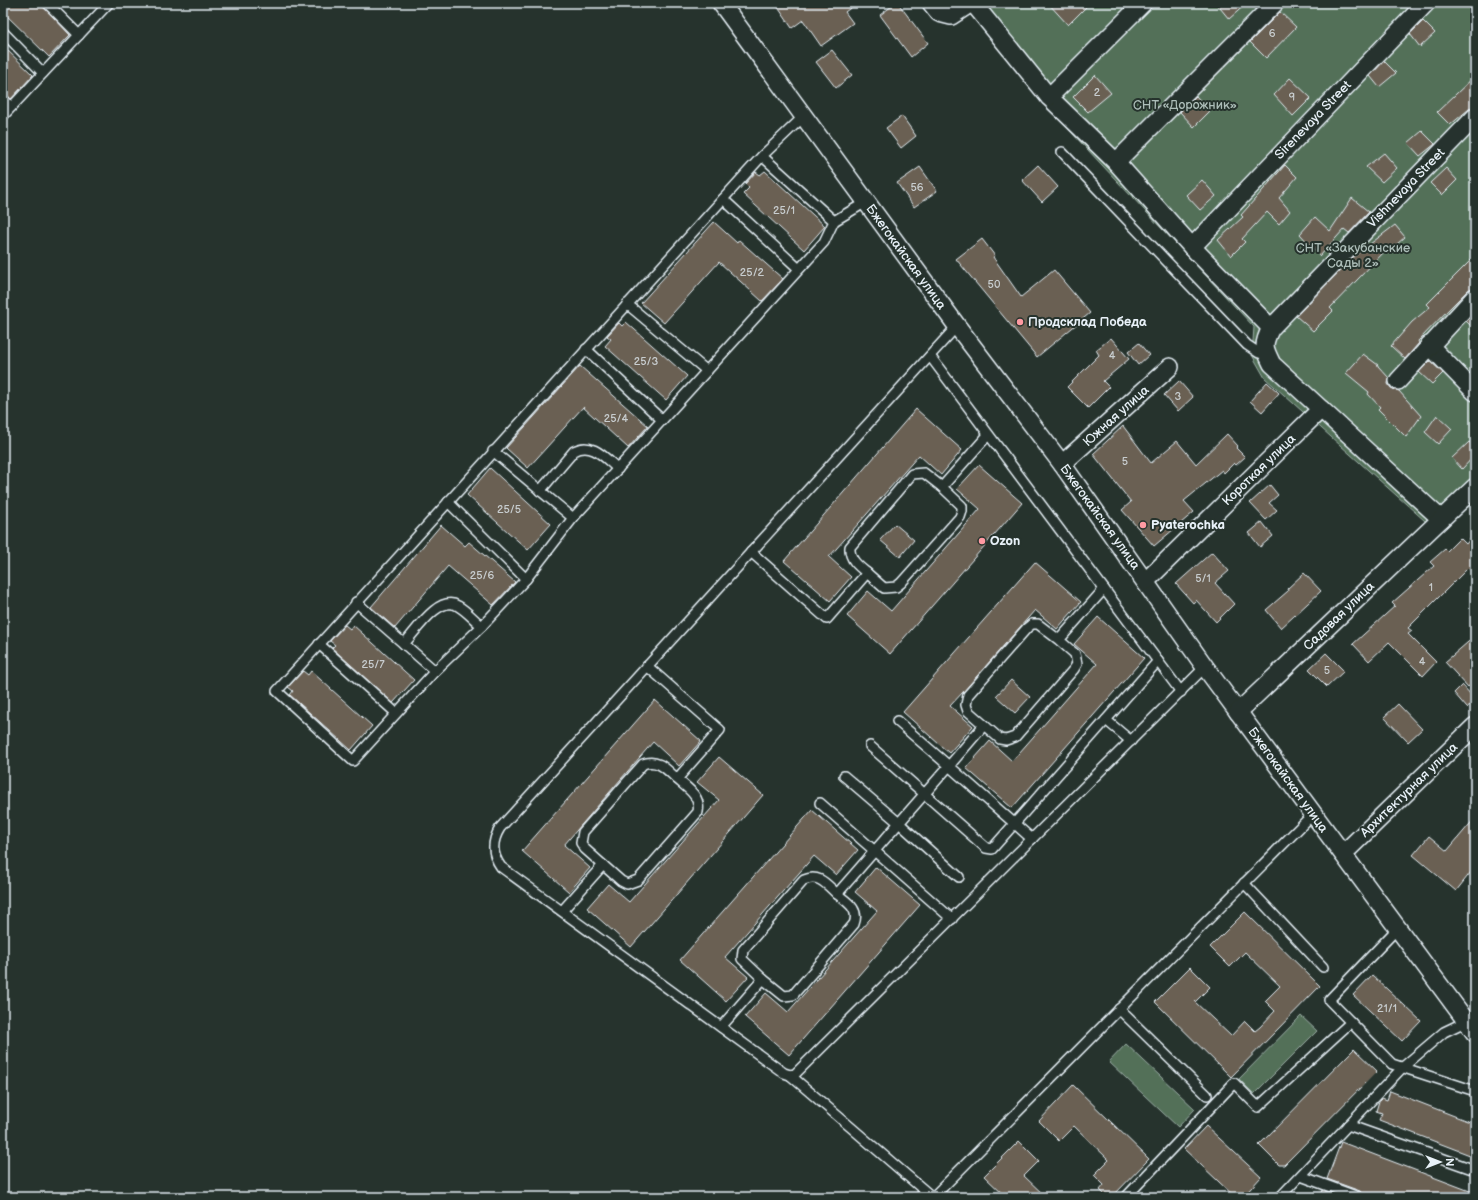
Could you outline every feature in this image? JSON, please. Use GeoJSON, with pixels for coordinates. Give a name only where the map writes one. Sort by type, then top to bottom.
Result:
{"type":"FeatureCollection","features":[{"type":"Feature","properties":{"kind":"street","name":"Бжегокайская улица"},"geometry":{"type":"LineString","coordinates":[[721,3],[957,326],[1062,464],[1146,581],[1205,668],[1397,929],[1472,1022]]}},
{"type":"Feature","properties":{"kind":"street"},"geometry":{"type":"LineString","coordinates":[[931,3],[939,13],[951,16],[972,3],[1050,97],[1196,242],[1271,328],[1264,348],[1272,364],[1441,519]]}},
{"type":"Feature","properties":{"kind":"street"},"geometry":{"type":"LineString","coordinates":[[1050,97],[1143,3]]}},
{"type":"Feature","properties":{"kind":"street"},"geometry":{"type":"LineString","coordinates":[[1116,162],[1275,3]]}},
{"type":"Feature","properties":{"kind":"street","name":"Sirenevaya Street"},"geometry":{"type":"LineString","coordinates":[[1196,242],[1426,3]]}},
{"type":"Feature","properties":{"kind":"street","name":"Vishnevaya Street"},"geometry":{"type":"LineString","coordinates":[[1271,328],[1475,117]]}},
{"type":"Feature","properties":{"kind":"street"},"geometry":{"type":"LineString","coordinates":[[1398,381],[1429,345],[1475,297]]}},
{"type":"Feature","properties":{"kind":"street"},"geometry":{"type":"LineString","coordinates":[[1429,345],[1475,392]]}},
{"type":"Feature","properties":{"kind":"street","name":"Южная улица"},"geometry":{"type":"LineString","coordinates":[[1062,464],[1170,368]]}},
{"type":"Feature","properties":{"kind":"street","name":"Короткая улица"},"geometry":{"type":"LineString","coordinates":[[1146,581],[1321,409]]}},
{"type":"Feature","properties":{"kind":"street","name":"Садовая улица"},"geometry":{"type":"LineString","coordinates":[[1238,712],[1475,487]]}},
{"type":"Feature","properties":{"kind":"street","name":"Архитектурная улица"},"geometry":{"type":"LineString","coordinates":[[1343,854],[1475,726]]}},
{"type":"Feature","properties":{"kind":"lane"},"geometry":{"type":"LineString","coordinates":[[3,116],[109,3]]}},
{"type":"Feature","properties":{"kind":"lane"},"geometry":{"type":"LineString","coordinates":[[50,4],[79,35]]}},
{"type":"Feature","properties":{"kind":"lane"},"geometry":{"type":"LineString","coordinates":[[3,32],[43,73]]}},
{"type":"Feature","properties":{"kind":"lane"},"geometry":{"type":"LineString","coordinates":[[3,99],[11,107]]}},
{"type":"Feature","properties":{"kind":"lane"},"geometry":{"type":"LineString","coordinates":[[803,117],[762,156],[356,602],[277,691],[353,760],[435,671],[482,626],[526,579],[573,518],[824,242],[834,221],[866,202]]}},
{"type":"Feature","properties":{"kind":"lane"},"geometry":{"type":"LineString","coordinates":[[1062,152],[1247,345],[1259,353],[1267,355]]}},
{"type":"Feature","properties":{"kind":"lane"},"geometry":{"type":"LineString","coordinates":[[762,156],[834,221]]}},
{"type":"Feature","properties":{"kind":"lane"},"geometry":{"type":"LineString","coordinates":[[723,199],[799,269]]}},
{"type":"Feature","properties":{"kind":"lane"},"geometry":{"type":"LineString","coordinates":[[627,304],[707,371]]}},
{"type":"Feature","properties":{"kind":"lane"},"geometry":{"type":"LineString","coordinates":[[957,326],[500,828],[494,837],[494,855],[501,867],[784,1073],[790,1075],[932,1197],[1313,814]]}},
{"type":"Feature","properties":{"kind":"lane"},"geometry":{"type":"LineString","coordinates":[[586,349],[662,420]]}},
{"type":"Feature","properties":{"kind":"lane"},"geometry":{"type":"LineString","coordinates":[[930,356],[1181,692]]}},
{"type":"Feature","properties":{"kind":"lane"},"geometry":{"type":"LineString","coordinates":[[942,487],[988,435]]}},
{"type":"Feature","properties":{"kind":"lane"},"geometry":{"type":"LineString","coordinates":[[540,491],[574,451],[580,448],[596,451],[618,469]]}},
{"type":"Feature","properties":{"kind":"lane"},"geometry":{"type":"LineString","coordinates":[[493,452],[573,518]]}},
{"type":"Feature","properties":{"kind":"lane"},"geometry":{"type":"LineString","coordinates":[[924,473],[942,487],[962,506],[960,517],[901,584],[896,587],[884,588],[854,562],[849,553],[850,547],[912,474],[924,473]]}},
{"type":"Feature","properties":{"kind":"lane"},"geometry":{"type":"LineString","coordinates":[[448,502],[526,579]]}},
{"type":"Feature","properties":{"kind":"lane"},"geometry":{"type":"LineString","coordinates":[[751,552],[827,619],[867,573]]}},
{"type":"Feature","properties":{"kind":"lane"},"geometry":{"type":"LineString","coordinates":[[1059,640],[1104,589]]}},
{"type":"Feature","properties":{"kind":"lane"},"geometry":{"type":"LineString","coordinates":[[356,602],[435,671]]}},
{"type":"Feature","properties":{"kind":"lane"},"geometry":{"type":"LineString","coordinates":[[404,644],[435,608],[443,603],[450,603],[458,606],[482,626]]}},
{"type":"Feature","properties":{"kind":"lane"},"geometry":{"type":"LineString","coordinates":[[1032,624],[1038,624],[1059,640],[1075,654],[1077,664],[1015,737],[1006,740],[1000,739],[968,711],[966,700],[968,695],[1032,624]]}},
{"type":"Feature","properties":{"kind":"lane"},"geometry":{"type":"LineString","coordinates":[[319,644],[396,713]]}},
{"type":"Feature","properties":{"kind":"lane"},"geometry":{"type":"LineString","coordinates":[[870,746],[986,848],[995,847],[1158,661]]}},
{"type":"Feature","properties":{"kind":"lane"},"geometry":{"type":"LineString","coordinates":[[647,666],[720,730],[677,779]]}},
{"type":"Feature","properties":{"kind":"lane"},"geometry":{"type":"LineString","coordinates":[[790,1075],[800,1070],[1205,668]]}},
{"type":"Feature","properties":{"kind":"lane"},"geometry":{"type":"LineString","coordinates":[[1106,720],[1131,741]]}},
{"type":"Feature","properties":{"kind":"lane"},"geometry":{"type":"LineString","coordinates":[[897,721],[1032,839]]}},
{"type":"Feature","properties":{"kind":"lane"},"geometry":{"type":"LineString","coordinates":[[837,894],[984,725]]}},
{"type":"Feature","properties":{"kind":"lane"},"geometry":{"type":"LineString","coordinates":[[654,762],[660,764],[677,779],[696,796],[699,805],[698,812],[638,880],[627,884],[621,881],[585,849],[581,843],[583,832],[643,764],[654,762]]}},
{"type":"Feature","properties":{"kind":"lane"},"geometry":{"type":"LineString","coordinates":[[844,776],[959,877]]}},
{"type":"Feature","properties":{"kind":"lane"},"geometry":{"type":"LineString","coordinates":[[820,803],[952,919]]}},
{"type":"Feature","properties":{"kind":"lane"},"geometry":{"type":"LineString","coordinates":[[562,911],[603,865]]}},
{"type":"Feature","properties":{"kind":"lane"},"geometry":{"type":"LineString","coordinates":[[810,877],[820,878],[853,908],[856,918],[854,924],[793,994],[784,996],[763,979],[742,960],[742,950],[804,880],[810,877]]}},
{"type":"Feature","properties":{"kind":"lane"},"geometry":{"type":"LineString","coordinates":[[1244,883],[1323,968]]}},
{"type":"Feature","properties":{"kind":"lane"},"geometry":{"type":"LineString","coordinates":[[1397,929],[1329,1000],[1392,1064],[1475,1091]]}},
{"type":"Feature","properties":{"kind":"lane"},"geometry":{"type":"LineString","coordinates":[[721,1027],[763,979]]}},
{"type":"Feature","properties":{"kind":"lane"},"geometry":{"type":"LineString","coordinates":[[1119,1009],[1207,1095]]}},
{"type":"Feature","properties":{"kind":"lane"},"geometry":{"type":"LineString","coordinates":[[1126,1197],[1234,1084],[1258,1107],[1351,1022]]}},
{"type":"Feature","properties":{"kind":"lane"},"geometry":{"type":"LineString","coordinates":[[1280,1197],[1403,1067],[1444,1032],[1472,1022]]}},
{"type":"Feature","properties":{"kind":"lane"},"geometry":{"type":"LineString","coordinates":[[1348,1126],[1475,1170]]}},
{"type":"Feature","properties":{"kind":"lane"},"geometry":{"type":"LineString","coordinates":[[1300,1176],[1358,1197]]}},
{"type":"Feature","properties":{"kind":"green space","name":"СНТ «Закубанские Сады 2»"},"geometry":{"type":"Polygon","coordinates":[[[961,3],[1475,3],[1475,505],[1473,504],[1434,529],[1265,378],[1252,355],[1254,327],[1041,100],[961,3]]]}},
{"type":"Feature","properties":{"kind":"green space"},"geometry":{"type":"Polygon","coordinates":[[[1301,1016],[1317,1031],[1254,1094],[1239,1079],[1301,1016]]]}},
{"type":"Feature","properties":{"kind":"green space"},"geometry":{"type":"Polygon","coordinates":[[[1126,1044],[1195,1109],[1178,1127],[1109,1062],[1126,1044]]]}},
{"type":"Feature","properties":{"kind":"building"},"geometry":{"type":"Polygon","coordinates":[[[3,3],[40,3],[70,35],[49,57],[3,12],[3,3]]]}},
{"type":"Feature","properties":{"kind":"building"},"geometry":{"type":"Polygon","coordinates":[[[775,3],[857,3],[845,12],[853,23],[821,46],[803,20],[792,28],[775,3]]]}},
{"type":"Feature","properties":{"kind":"building"},"geometry":{"type":"Polygon","coordinates":[[[898,3],[928,43],[911,57],[880,15],[898,3]]]}},
{"type":"Feature","properties":{"kind":"building"},"geometry":{"type":"Polygon","coordinates":[[[1048,3],[1090,3],[1068,25],[1048,3]]]}},
{"type":"Feature","properties":{"kind":"building"},"geometry":{"type":"Polygon","coordinates":[[[1216,3],[1247,3],[1229,19],[1216,3]]]}},
{"type":"Feature","properties":{"kind":"building"},"geometry":{"type":"Polygon","coordinates":[[[1280,12],[1296,27],[1266,58],[1250,42],[1280,12]]]}},
{"type":"Feature","properties":{"kind":"building"},"geometry":{"type":"Polygon","coordinates":[[[1423,21],[1435,33],[1420,47],[1410,34],[1423,21]]]}},
{"type":"Feature","properties":{"kind":"building"},"geometry":{"type":"Polygon","coordinates":[[[3,46],[33,75],[11,99],[3,92],[3,46]]]}},
{"type":"Feature","properties":{"kind":"building"},"geometry":{"type":"Polygon","coordinates":[[[832,50],[852,75],[836,88],[816,62],[832,50]]]}},
{"type":"Feature","properties":{"kind":"building"},"geometry":{"type":"Polygon","coordinates":[[[1384,61],[1396,73],[1379,87],[1370,76],[1384,61]]]}},
{"type":"Feature","properties":{"kind":"building"},"geometry":{"type":"Polygon","coordinates":[[[1095,75],[1111,93],[1088,112],[1073,97],[1095,75]]]}},
{"type":"Feature","properties":{"kind":"building"},"geometry":{"type":"Polygon","coordinates":[[[1475,76],[1475,104],[1450,125],[1437,112],[1475,76]]]}},
{"type":"Feature","properties":{"kind":"building"},"geometry":{"type":"Polygon","coordinates":[[[1290,78],[1311,98],[1293,116],[1274,95],[1290,78]]]}},
{"type":"Feature","properties":{"kind":"building"},"geometry":{"type":"Polygon","coordinates":[[[1196,96],[1210,111],[1194,127],[1180,112],[1196,96]]]}},
{"type":"Feature","properties":{"kind":"building"},"geometry":{"type":"Polygon","coordinates":[[[902,116],[916,136],[901,148],[886,128],[902,116]]]}},
{"type":"Feature","properties":{"kind":"building"},"geometry":{"type":"Polygon","coordinates":[[[1422,131],[1435,144],[1420,156],[1408,143],[1422,131]]]}},
{"type":"Feature","properties":{"kind":"building"},"geometry":{"type":"Polygon","coordinates":[[[1384,153],[1397,168],[1382,182],[1366,167],[1384,153]]]}},
{"type":"Feature","properties":{"kind":"building"},"geometry":{"type":"Polygon","coordinates":[[[1038,165],[1058,187],[1042,202],[1022,180],[1038,165]]]}},
{"type":"Feature","properties":{"kind":"building"},"geometry":{"type":"Polygon","coordinates":[[[1285,165],[1297,177],[1279,198],[1290,211],[1279,224],[1267,212],[1242,239],[1245,242],[1231,256],[1218,240],[1243,217],[1241,215],[1285,165]]]}},
{"type":"Feature","properties":{"kind":"building"},"geometry":{"type":"Polygon","coordinates":[[[920,167],[937,191],[914,207],[897,183],[920,167]]]}},
{"type":"Feature","properties":{"kind":"building"},"geometry":{"type":"Polygon","coordinates":[[[1446,168],[1457,180],[1442,195],[1430,183],[1446,168]]]}},
{"type":"Feature","properties":{"kind":"building"},"geometry":{"type":"Polygon","coordinates":[[[765,171],[825,226],[804,250],[743,194],[749,188],[745,184],[756,172],[760,175],[765,171]]]}},
{"type":"Feature","properties":{"kind":"building"},"geometry":{"type":"Polygon","coordinates":[[[1202,180],[1216,196],[1200,210],[1186,195],[1202,180]]]}},
{"type":"Feature","properties":{"kind":"building"},"geometry":{"type":"Polygon","coordinates":[[[1352,198],[1369,212],[1349,233],[1344,229],[1320,256],[1300,234],[1315,217],[1330,231],[1352,198]]]}},
{"type":"Feature","properties":{"kind":"building"},"geometry":{"type":"Polygon","coordinates":[[[714,222],[737,243],[739,240],[783,279],[762,301],[719,262],[664,323],[641,303],[714,222]]]}},
{"type":"Feature","properties":{"kind":"building"},"geometry":{"type":"Polygon","coordinates":[[[1395,225],[1405,237],[1388,252],[1386,250],[1330,308],[1333,311],[1313,331],[1296,316],[1353,257],[1395,225]]]}},
{"type":"Feature","properties":{"kind":"building"},"geometry":{"type":"Polygon","coordinates":[[[982,239],[995,256],[993,257],[1021,297],[1054,270],[1090,313],[1037,357],[956,259],[982,239]]]}},
{"type":"Feature","properties":{"kind":"building"},"geometry":{"type":"Polygon","coordinates":[[[1475,256],[1475,287],[1468,290],[1451,307],[1418,341],[1419,343],[1405,359],[1391,346],[1412,322],[1430,307],[1427,304],[1475,256]]]}},
{"type":"Feature","properties":{"kind":"building"},"geometry":{"type":"Polygon","coordinates":[[[1475,312],[1475,330],[1466,321],[1475,312]]]}},
{"type":"Feature","properties":{"kind":"building"},"geometry":{"type":"Polygon","coordinates":[[[626,322],[687,376],[666,400],[605,346],[611,339],[607,336],[619,323],[622,326],[626,322]]]}},
{"type":"Feature","properties":{"kind":"building"},"geometry":{"type":"Polygon","coordinates":[[[1111,338],[1129,359],[1103,381],[1109,387],[1088,408],[1067,387],[1099,355],[1096,350],[1111,338]]]}},
{"type":"Feature","properties":{"kind":"building"},"geometry":{"type":"Polygon","coordinates":[[[1139,343],[1149,355],[1138,365],[1128,352],[1139,343]]]}},
{"type":"Feature","properties":{"kind":"building"},"geometry":{"type":"Polygon","coordinates":[[[1363,354],[1378,365],[1389,378],[1388,384],[1391,388],[1399,391],[1421,416],[1406,437],[1378,409],[1380,407],[1368,394],[1369,392],[1346,373],[1363,354]]]}},
{"type":"Feature","properties":{"kind":"building"},"geometry":{"type":"Polygon","coordinates":[[[1430,361],[1443,373],[1432,384],[1419,372],[1430,361]]]}},
{"type":"Feature","properties":{"kind":"building"},"geometry":{"type":"Polygon","coordinates":[[[580,366],[648,426],[628,448],[583,407],[528,468],[506,448],[580,366]]]}},
{"type":"Feature","properties":{"kind":"building"},"geometry":{"type":"Polygon","coordinates":[[[1179,381],[1193,397],[1178,411],[1164,395],[1179,381]]]}},
{"type":"Feature","properties":{"kind":"building"},"geometry":{"type":"Polygon","coordinates":[[[1267,382],[1279,393],[1262,412],[1250,401],[1267,382]]]}},
{"type":"Feature","properties":{"kind":"building"},"geometry":{"type":"Polygon","coordinates":[[[916,409],[962,450],[941,475],[919,455],[829,557],[851,577],[830,601],[784,561],[916,409]]]}},
{"type":"Feature","properties":{"kind":"building"},"geometry":{"type":"Polygon","coordinates":[[[1437,415],[1452,429],[1438,444],[1425,432],[1437,415]]]}},
{"type":"Feature","properties":{"kind":"building"},"geometry":{"type":"Polygon","coordinates":[[[1123,426],[1151,463],[1177,441],[1196,464],[1227,434],[1238,446],[1236,448],[1245,457],[1236,465],[1234,463],[1224,473],[1222,470],[1184,501],[1194,512],[1154,546],[1122,510],[1131,502],[1093,454],[1123,426]]]}},
{"type":"Feature","properties":{"kind":"building"},"geometry":{"type":"Polygon","coordinates":[[[1469,442],[1475,446],[1475,455],[1462,469],[1452,458],[1469,442]]]}},
{"type":"Feature","properties":{"kind":"building"},"geometry":{"type":"Polygon","coordinates":[[[979,465],[1022,503],[890,654],[847,616],[868,591],[891,611],[980,509],[957,489],[979,465]]]}},
{"type":"Feature","properties":{"kind":"building"},"geometry":{"type":"Polygon","coordinates":[[[490,468],[551,524],[528,550],[467,495],[490,468]]]}},
{"type":"Feature","properties":{"kind":"building"},"geometry":{"type":"Polygon","coordinates":[[[1270,485],[1278,495],[1269,503],[1277,510],[1266,520],[1250,503],[1270,485]]]}},
{"type":"Feature","properties":{"kind":"building"},"geometry":{"type":"Polygon","coordinates":[[[1262,522],[1273,536],[1260,547],[1249,533],[1262,522]]]}},
{"type":"Feature","properties":{"kind":"building"},"geometry":{"type":"Polygon","coordinates":[[[895,524],[914,540],[900,557],[880,540],[895,524]]]}},
{"type":"Feature","properties":{"kind":"building"},"geometry":{"type":"Polygon","coordinates":[[[441,525],[465,546],[469,542],[515,582],[493,605],[448,566],[395,628],[371,607],[441,525]]]}},
{"type":"Feature","properties":{"kind":"building"},"geometry":{"type":"Polygon","coordinates":[[[1475,533],[1475,575],[1468,568],[1408,628],[1412,631],[1408,634],[1436,662],[1423,676],[1389,642],[1369,661],[1353,644],[1395,606],[1392,603],[1434,566],[1430,562],[1445,549],[1447,551],[1460,538],[1466,544],[1475,533]]]}},
{"type":"Feature","properties":{"kind":"building"},"geometry":{"type":"Polygon","coordinates":[[[1212,552],[1229,571],[1215,583],[1234,604],[1216,622],[1196,600],[1193,603],[1176,584],[1212,552]]]}},
{"type":"Feature","properties":{"kind":"building"},"geometry":{"type":"Polygon","coordinates":[[[1035,562],[1081,602],[1057,629],[1035,610],[950,706],[973,726],[949,753],[903,712],[1035,562]]]}},
{"type":"Feature","properties":{"kind":"building"},"geometry":{"type":"Polygon","coordinates":[[[1304,573],[1321,591],[1281,628],[1266,610],[1288,591],[1287,589],[1304,573]]]}},
{"type":"Feature","properties":{"kind":"building"},"geometry":{"type":"Polygon","coordinates":[[[1098,617],[1144,658],[1012,808],[966,768],[990,741],[1012,761],[1097,664],[1074,644],[1098,617]]]}},
{"type":"Feature","properties":{"kind":"building"},"geometry":{"type":"Polygon","coordinates":[[[345,625],[350,629],[353,625],[414,680],[393,703],[332,648],[335,645],[330,641],[345,625]]]}},
{"type":"Feature","properties":{"kind":"building"},"geometry":{"type":"Polygon","coordinates":[[[1475,636],[1475,681],[1468,687],[1445,662],[1475,636]]]}},
{"type":"Feature","properties":{"kind":"building"},"geometry":{"type":"Polygon","coordinates":[[[1326,653],[1344,671],[1327,687],[1309,669],[1326,653]]]}},
{"type":"Feature","properties":{"kind":"building"},"geometry":{"type":"Polygon","coordinates":[[[303,671],[308,675],[311,671],[372,726],[351,750],[290,695],[293,691],[288,687],[303,671]]]}},
{"type":"Feature","properties":{"kind":"building"},"geometry":{"type":"Polygon","coordinates":[[[1011,680],[1030,697],[1015,713],[996,696],[1011,680]]]}},
{"type":"Feature","properties":{"kind":"building"},"geometry":{"type":"Polygon","coordinates":[[[1462,685],[1475,699],[1467,708],[1454,693],[1462,685]]]}},
{"type":"Feature","properties":{"kind":"building"},"geometry":{"type":"Polygon","coordinates":[[[655,700],[701,741],[679,766],[653,742],[564,845],[590,868],[569,892],[522,851],[655,700]]]}},
{"type":"Feature","properties":{"kind":"building"},"geometry":{"type":"Polygon","coordinates":[[[1398,704],[1422,729],[1408,742],[1384,717],[1398,704]]]}},
{"type":"Feature","properties":{"kind":"building"},"geometry":{"type":"Polygon","coordinates":[[[719,757],[763,795],[631,947],[587,908],[608,884],[629,902],[719,800],[697,782],[719,757]]]}},
{"type":"Feature","properties":{"kind":"building"},"geometry":{"type":"Polygon","coordinates":[[[812,810],[858,850],[836,875],[814,856],[725,957],[748,977],[726,1001],[680,960],[812,810]]]}},
{"type":"Feature","properties":{"kind":"building"},"geometry":{"type":"Polygon","coordinates":[[[1475,818],[1475,867],[1456,891],[1413,855],[1429,836],[1447,851],[1475,818]]]}},
{"type":"Feature","properties":{"kind":"building"},"geometry":{"type":"Polygon","coordinates":[[[876,867],[920,905],[789,1055],[745,1017],[766,993],[788,1012],[877,911],[855,892],[876,867]]]}},
{"type":"Feature","properties":{"kind":"building"},"geometry":{"type":"Polygon","coordinates":[[[1245,912],[1320,986],[1231,1077],[1155,1002],[1190,967],[1210,987],[1195,1002],[1231,1036],[1245,1021],[1255,1031],[1260,1027],[1275,1011],[1265,1001],[1280,986],[1245,952],[1230,967],[1210,947],[1245,912]]]}},
{"type":"Feature","properties":{"kind":"building"},"geometry":{"type":"Polygon","coordinates":[[[1372,975],[1421,1021],[1402,1041],[1353,995],[1372,975]]]}},
{"type":"Feature","properties":{"kind":"building"},"geometry":{"type":"Polygon","coordinates":[[[1354,1049],[1377,1071],[1284,1165],[1279,1165],[1259,1145],[1354,1049]]]}},
{"type":"Feature","properties":{"kind":"building"},"geometry":{"type":"Polygon","coordinates":[[[1073,1085],[1149,1159],[1112,1197],[1107,1197],[1100,1190],[1104,1185],[1094,1175],[1109,1160],[1074,1126],[1059,1141],[1039,1121],[1073,1085]]]}},
{"type":"Feature","properties":{"kind":"building"},"geometry":{"type":"Polygon","coordinates":[[[1390,1091],[1475,1124],[1475,1157],[1379,1120],[1382,1113],[1376,1111],[1379,1101],[1382,1098],[1387,1100],[1390,1091]]]}},
{"type":"Feature","properties":{"kind":"building"},"geometry":{"type":"Polygon","coordinates":[[[1206,1126],[1261,1177],[1243,1197],[1235,1197],[1184,1149],[1206,1126]]]}},
{"type":"Feature","properties":{"kind":"building"},"geometry":{"type":"Polygon","coordinates":[[[1019,1141],[1039,1161],[1024,1176],[1046,1197],[1006,1197],[984,1176],[1019,1141]]]}},
{"type":"Feature","properties":{"kind":"building"},"geometry":{"type":"Polygon","coordinates":[[[1341,1142],[1475,1193],[1475,1197],[1364,1197],[1360,1191],[1327,1179],[1341,1142]]]}},
{"type":"Feature","properties":{"kind":"building"},"geometry":{"type":"Polygon","coordinates":[[[1323,1190],[1341,1197],[1320,1197],[1323,1190]]]}},
{"type":"Feature","properties":{"kind":"place","name":"Продсклад Победа"},"geometry":{"type":"Point","coordinates":[1020,322]}},
{"type":"Feature","properties":{"kind":"place","name":"Pyaterochka"},"geometry":{"type":"Point","coordinates":[1143,525]}},
{"type":"Feature","properties":{"kind":"place","name":"Ozon"},"geometry":{"type":"Point","coordinates":[982,541]}},
{"type":"Feature","properties":{"kind":"park label","name":"СНТ «Дорожник»"},"geometry":{"type":"Point","coordinates":[1185,105]}}]}
